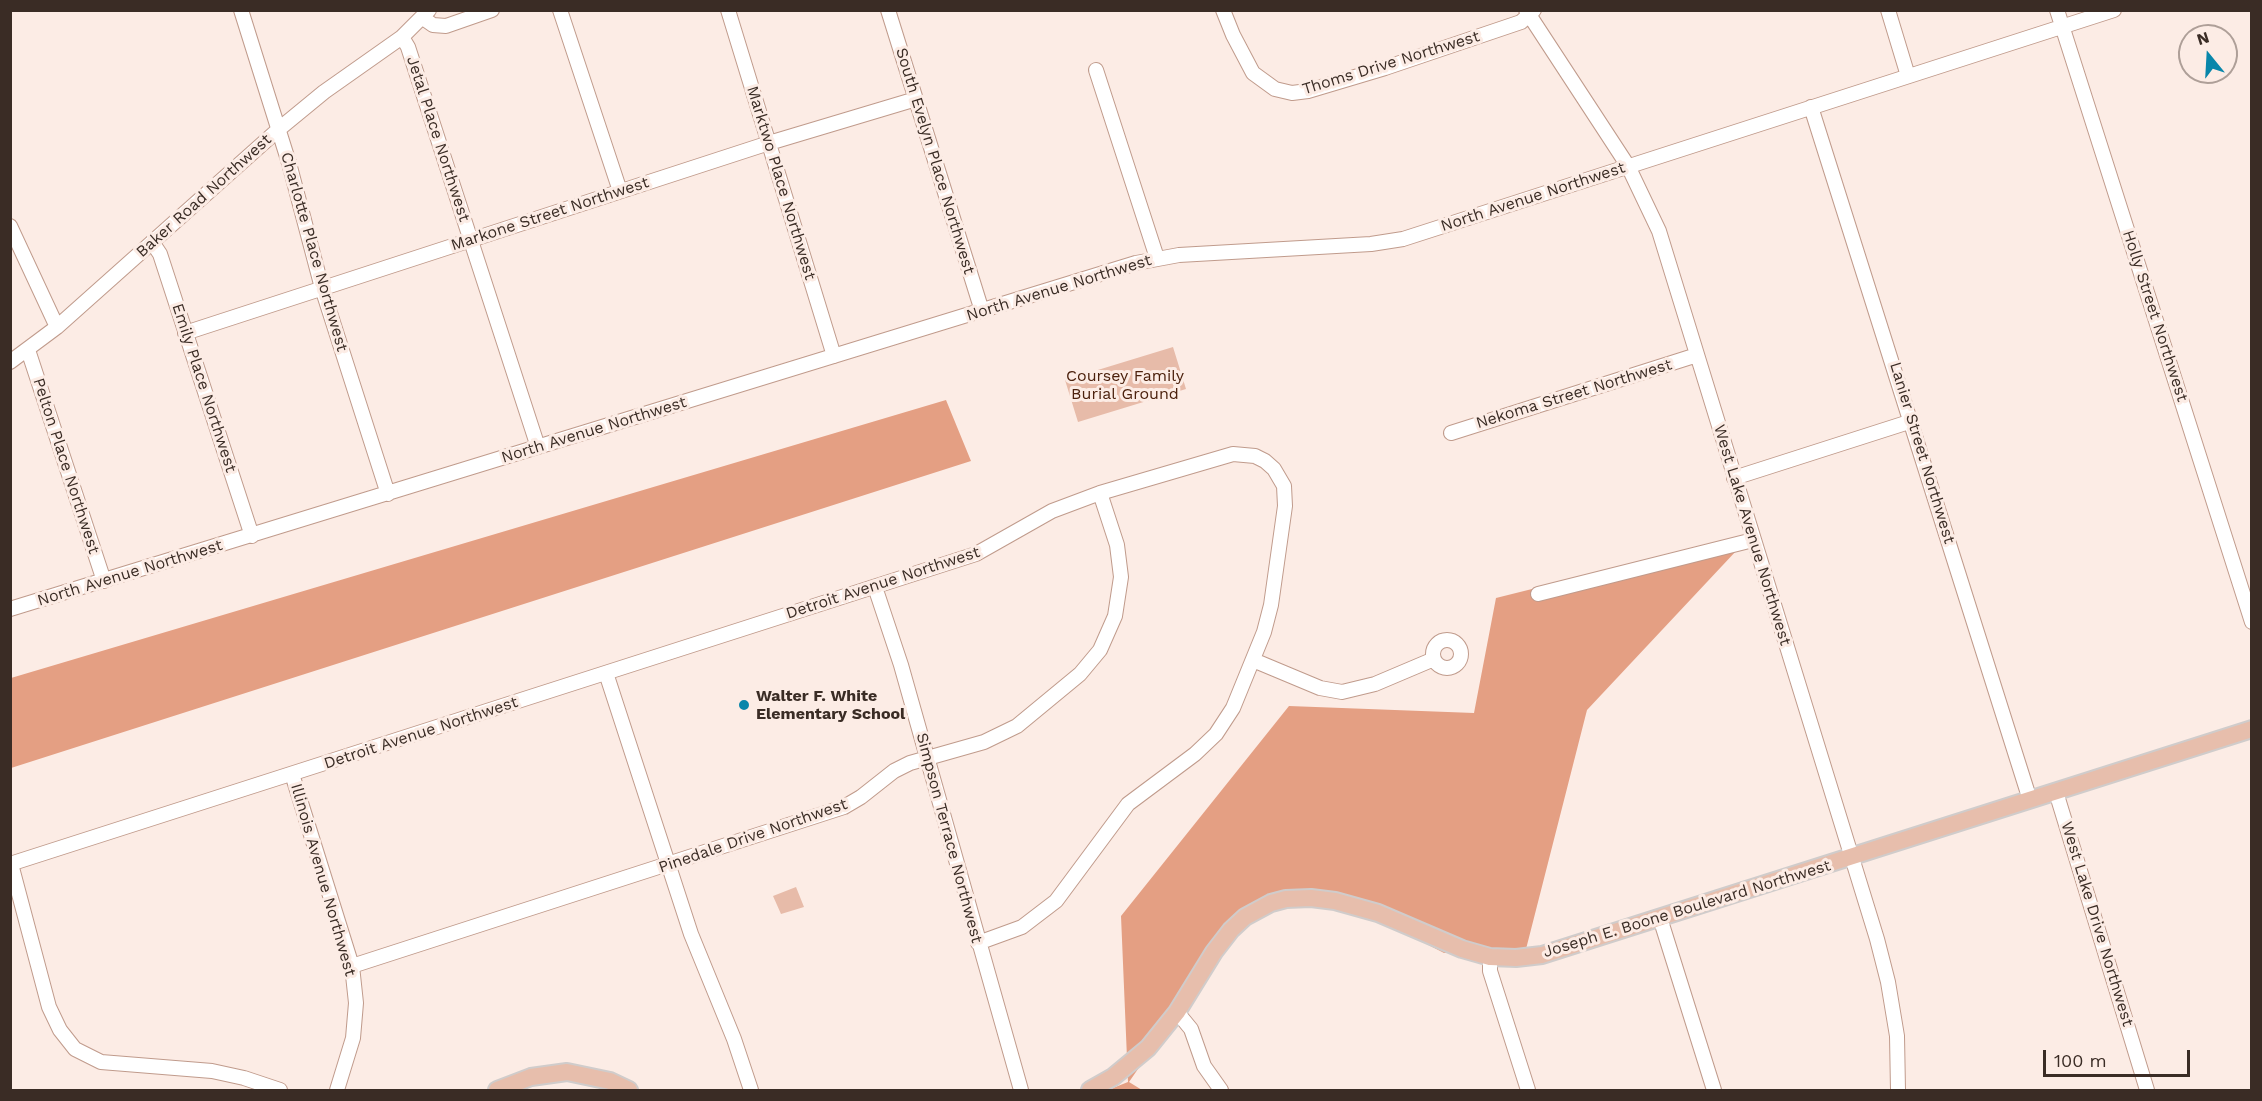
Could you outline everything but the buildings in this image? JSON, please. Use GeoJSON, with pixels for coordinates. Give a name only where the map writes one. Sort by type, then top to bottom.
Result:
{"type":"FeatureCollection","features":[{"type":"Feature","properties":{"kind":"main road","name":"Joseph E. Boone Boulevard Northwest"},"geometry":{"type":"LineString","coordinates":[[1090,1090],[1113,1077],[1148,1048],[1178,1012],[1214,952],[1231,930],[1257,909],[1286,899],[1311,898],[1356,905],[1462,949],[1490,957],[1516,958],[1542,955],[2252,729]]}},
{"type":"Feature","properties":{"kind":"main road"},"geometry":{"type":"LineString","coordinates":[[497,1090],[531,1077],[567,1072],[610,1081],[629,1090]]}},
{"type":"Feature","properties":{"kind":"street","name":"Charlotte Place Northwest"},"geometry":{"type":"LineString","coordinates":[[241,10],[279,129],[322,288],[388,494]]}},
{"type":"Feature","properties":{"kind":"street"},"geometry":{"type":"LineString","coordinates":[[426,14],[433,25],[446,26],[492,10]]}},
{"type":"Feature","properties":{"kind":"street"},"geometry":{"type":"LineString","coordinates":[[560,10],[620,191]]}},
{"type":"Feature","properties":{"kind":"street","name":"Marktwo Place Northwest"},"geometry":{"type":"LineString","coordinates":[[728,10],[834,356]]}},
{"type":"Feature","properties":{"kind":"street","name":"South Evelyn Place Northwest"},"geometry":{"type":"LineString","coordinates":[[888,10],[982,311]]}},
{"type":"Feature","properties":{"kind":"street","name":"Thoms Drive Northwest"},"geometry":{"type":"LineString","coordinates":[[1223,10],[1253,73],[1275,89],[1292,93],[1308,91],[1385,68],[1521,21],[1529,12]]}},
{"type":"Feature","properties":{"kind":"street"},"geometry":{"type":"LineString","coordinates":[[1888,10],[1908,76]]}},
{"type":"Feature","properties":{"kind":"street","name":"Holly Street Northwest"},"geometry":{"type":"LineString","coordinates":[[2057,10],[2252,622]]}},
{"type":"Feature","properties":{"kind":"street","name":"North Avenue Northwest"},"geometry":{"type":"LineString","coordinates":[[10,609],[1157,258],[1371,244],[1403,239],[2114,10]]}},
{"type":"Feature","properties":{"kind":"street","name":"West Lake Avenue Northwest"},"geometry":{"type":"LineString","coordinates":[[1529,12],[1628,166],[1659,231],[1850,858],[1877,939],[1888,982],[1897,1036],[1901,1090]]}},
{"type":"Feature","properties":{"kind":"street","name":"Baker Road Northwest"},"geometry":{"type":"LineString","coordinates":[[10,362],[57,327],[279,129],[324,92],[402,37],[426,14]]}},
{"type":"Feature","properties":{"kind":"street","name":"Jetal Place Northwest"},"geometry":{"type":"LineString","coordinates":[[402,37],[408,47],[538,447]]}},
{"type":"Feature","properties":{"kind":"street"},"geometry":{"type":"LineString","coordinates":[[1096,70],[1157,258]]}},
{"type":"Feature","properties":{"kind":"street","name":"Markone Street Northwest"},"geometry":{"type":"LineString","coordinates":[[185,333],[769,143],[916,99]]}},
{"type":"Feature","properties":{"kind":"street","name":"Lanier Street Northwest"},"geometry":{"type":"LineString","coordinates":[[1811,106],[2030,800]]}},
{"type":"Feature","properties":{"kind":"street"},"geometry":{"type":"LineString","coordinates":[[10,226],[57,327]]}},
{"type":"Feature","properties":{"kind":"street","name":"Emily Place Northwest"},"geometry":{"type":"LineString","coordinates":[[152,242],[160,254],[252,536]]}},
{"type":"Feature","properties":{"kind":"street","name":"Pelton Place Northwest"},"geometry":{"type":"LineString","coordinates":[[28,350],[104,581]]}},
{"type":"Feature","properties":{"kind":"street","name":"Nekoma Street Northwest"},"geometry":{"type":"LineString","coordinates":[[1451,433],[1697,355]]}},
{"type":"Feature","properties":{"kind":"street"},"geometry":{"type":"LineString","coordinates":[[1734,478],[1912,421]]}},
{"type":"Feature","properties":{"kind":"street","name":"Detroit Avenue Northwest"},"geometry":{"type":"LineString","coordinates":[[11,864],[976,554],[1052,511],[1100,493],[1233,454],[1255,456],[1274,469],[1284,486],[1285,506],[1271,604],[1253,660],[1233,708],[1216,734],[1195,754],[1128,804],[1056,901],[1022,927],[978,943]]}},
{"type":"Feature","properties":{"kind":"street","name":"Pinedale Drive Northwest"},"geometry":{"type":"LineString","coordinates":[[352,966],[844,807],[861,797],[894,771],[927,758],[984,742],[1017,726],[1080,674],[1100,650],[1115,616],[1121,578],[1117,545],[1100,493]]}},
{"type":"Feature","properties":{"kind":"street"},"geometry":{"type":"LineString","coordinates":[[1538,594],[1753,540]]}},
{"type":"Feature","properties":{"kind":"street","name":"Simpson Terrace Northwest"},"geometry":{"type":"LineString","coordinates":[[875,587],[927,758],[1021,1090]]}},
{"type":"Feature","properties":{"kind":"street"},"geometry":{"type":"LineString","coordinates":[[1253,660],[1320,688],[1342,692],[1375,684],[1434,659]]}},
{"type":"Feature","properties":{"kind":"street"},"geometry":{"type":"LineString","coordinates":[[606,673],[691,934],[734,1039],[751,1090]]}},
{"type":"Feature","properties":{"kind":"street","name":"Illinois Avenue Northwest"},"geometry":{"type":"LineString","coordinates":[[292,774],[352,966],[356,1004],[353,1038],[337,1090]]}},
{"type":"Feature","properties":{"kind":"street","name":"West Lake Drive Northwest"},"geometry":{"type":"LineString","coordinates":[[2056,792],[2147,1090]]}},
{"type":"Feature","properties":{"kind":"street"},"geometry":{"type":"LineString","coordinates":[[11,864],[49,1007],[60,1030],[75,1049],[101,1062],[212,1071],[276,1090]]}},
{"type":"Feature","properties":{"kind":"street"},"geometry":{"type":"LineString","coordinates":[[1660,918],[1714,1090]]}},
{"type":"Feature","properties":{"kind":"street"},"geometry":{"type":"LineString","coordinates":[[1490,957],[1490,971],[1528,1090]]}},
{"type":"Feature","properties":{"kind":"street"},"geometry":{"type":"LineString","coordinates":[[1178,1012],[1191,1029],[1204,1066],[1221,1090]]}},
{"type":"Feature","properties":{"kind":"green space","name":"Coursey Family Burial Ground"},"geometry":{"type":"Polygon","coordinates":[[[1173,347],[1186,389],[1078,422],[1065,380],[1173,347]]]}},
{"type":"Feature","properties":{"kind":"green space"},"geometry":{"type":"Polygon","coordinates":[[[796,887],[804,907],[781,914],[773,896],[796,887]]]}},
{"type":"Feature","properties":{"kind":"shaded area"},"geometry":{"type":"Polygon","coordinates":[[[946,400],[971,461],[11,768],[11,678],[946,400]]]}},
{"type":"Feature","properties":{"kind":"shaded area"},"geometry":{"type":"Polygon","coordinates":[[[1752,534],[1587,710],[1525,953],[1444,953],[1331,895],[1266,903],[1225,943],[1129,1082],[1142,1090],[1108,1090],[1128,1082],[1121,916],[1289,706],[1474,713],[1496,598],[1752,534]]]}},
{"type":"Feature","properties":{"kind":"place","name":"Walter F. White Elementary School"},"geometry":{"type":"Point","coordinates":[744,705]}}]}
